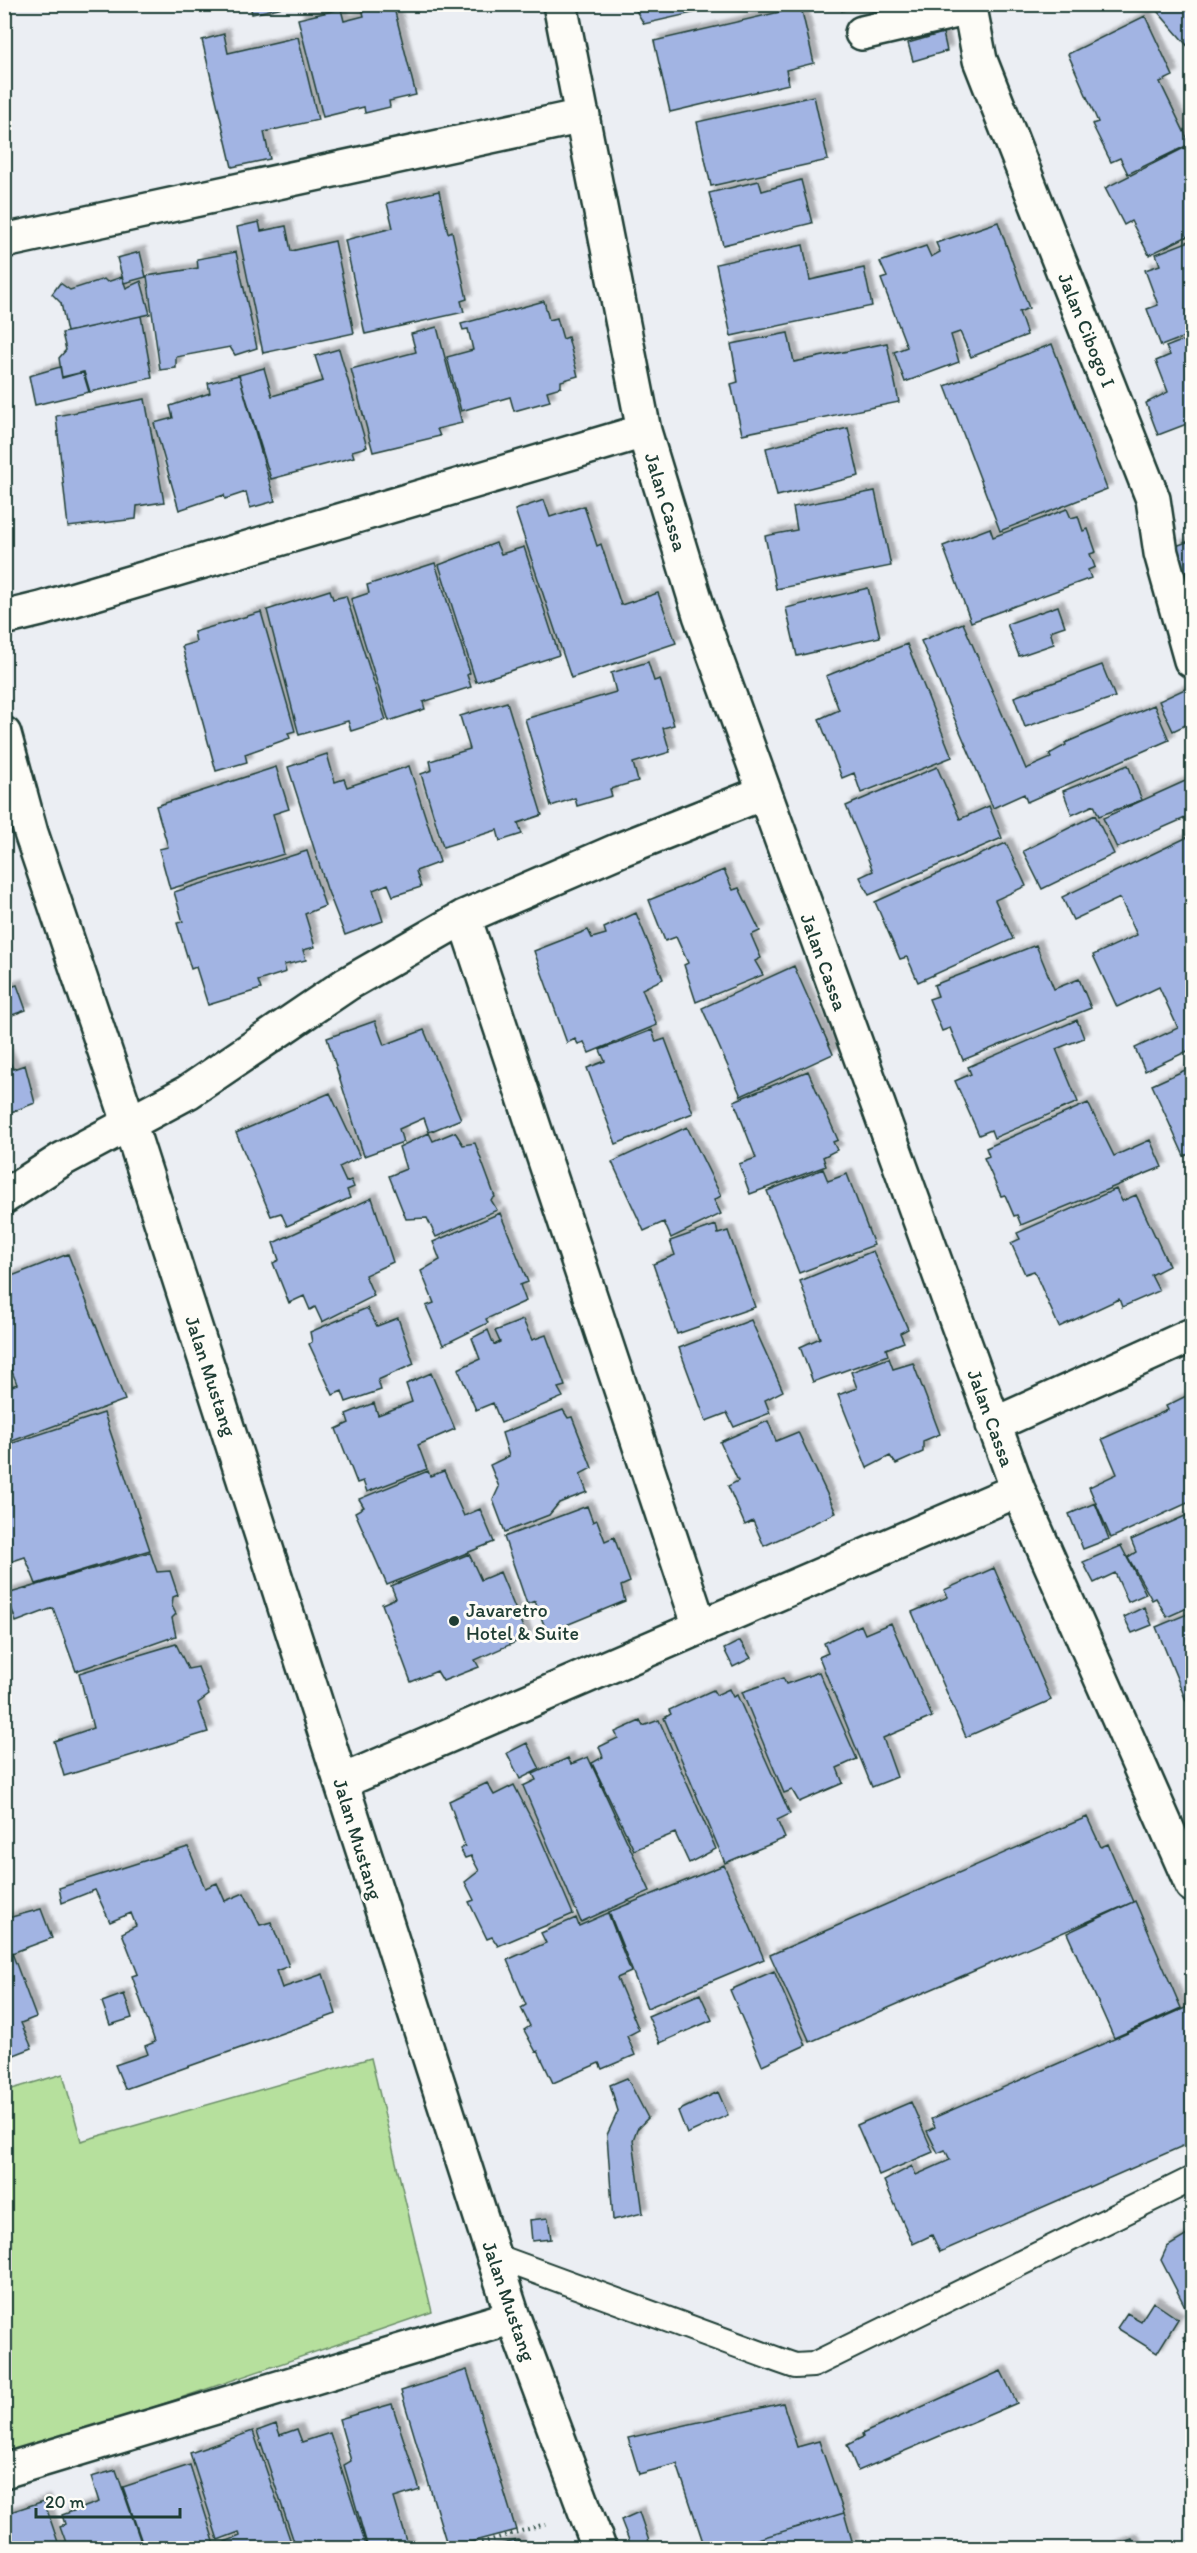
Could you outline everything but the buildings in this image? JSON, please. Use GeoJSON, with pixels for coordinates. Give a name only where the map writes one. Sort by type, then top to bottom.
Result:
{"type":"FeatureCollection","features":[{"type":"Feature","properties":{"kind":"street","name":"Jalan Cassa"},"geometry":{"type":"LineString","coordinates":[[560,4],[644,431],[700,615],[1018,1490],[1192,1886]]}},
{"type":"Feature","properties":{"kind":"street"},"geometry":{"type":"LineString","coordinates":[[862,33],[971,6]]}},
{"type":"Feature","properties":{"kind":"street","name":"Jalan Cibogo I"},"geometry":{"type":"LineString","coordinates":[[971,6],[980,60],[1153,499],[1161,553],[1191,660]]}},
{"type":"Feature","properties":{"kind":"street"},"geometry":{"type":"LineString","coordinates":[[4,241],[583,116]]}},
{"type":"Feature","properties":{"kind":"street"},"geometry":{"type":"LineString","coordinates":[[4,618],[52,606],[644,431]]}},
{"type":"Feature","properties":{"kind":"street","name":"Jalan Mustang"},"geometry":{"type":"LineString","coordinates":[[4,734],[31,833],[130,1125],[492,2255],[599,2548]]}},
{"type":"Feature","properties":{"kind":"street"},"geometry":{"type":"LineString","coordinates":[[4,1197],[61,1160],[188,1092],[347,984],[464,917],[619,850],[763,793]]}},
{"type":"Feature","properties":{"kind":"street"},"geometry":{"type":"LineString","coordinates":[[464,917],[700,1627]]}},
{"type":"Feature","properties":{"kind":"street"},"geometry":{"type":"LineString","coordinates":[[993,1425],[1192,1335]]}},
{"type":"Feature","properties":{"kind":"street"},"geometry":{"type":"LineString","coordinates":[[340,1782],[1018,1490]]}},
{"type":"Feature","properties":{"kind":"street"},"geometry":{"type":"LineString","coordinates":[[4,2471],[513,2317]]}},
{"type":"Feature","properties":{"kind":"lane"},"geometry":{"type":"LineString","coordinates":[[492,2255],[795,2366],[813,2365],[1192,2179]]}},
{"type":"Feature","properties":{"kind":"path"},"geometry":{"type":"LineString","coordinates":[[464,2548],[586,2512]]}},
{"type":"Feature","properties":{"kind":"green space"},"geometry":{"type":"Polygon","coordinates":[[[371,2058],[432,2312],[5,2458],[5,2091],[63,2074],[81,2141],[371,2058]]]}},
{"type":"Feature","properties":{"kind":"place","name":"Javaretro Hotel & Suite"},"geometry":{"type":"Point","coordinates":[454,1621]}}]}
